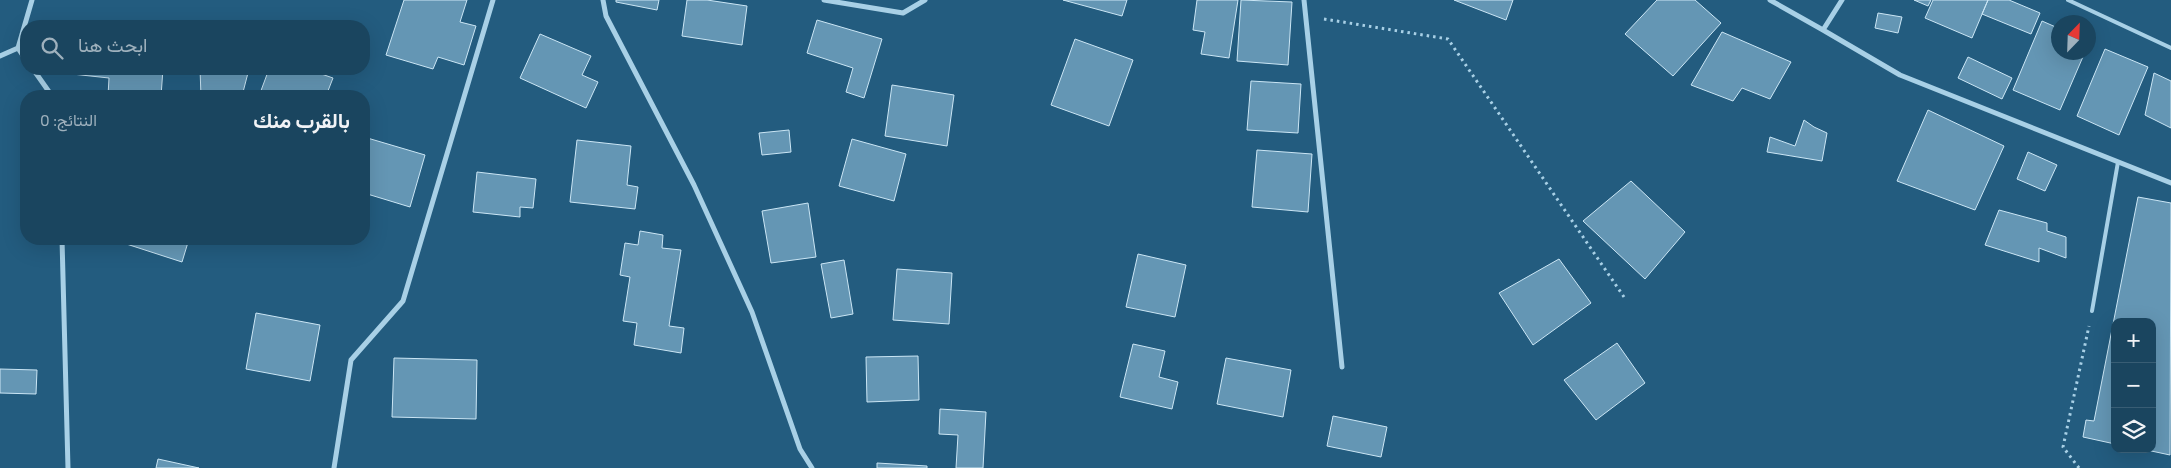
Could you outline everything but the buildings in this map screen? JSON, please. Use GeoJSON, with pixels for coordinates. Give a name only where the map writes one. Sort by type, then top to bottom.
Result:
{"type":"FeatureCollection","features":[{"type":"Feature","properties":{"kind":"street"},"geometry":{"type":"LineString","coordinates":[[26,20],[32,0]]}},
{"type":"Feature","properties":{"kind":"street"},"geometry":{"type":"LineString","coordinates":[[334,468],[351,360],[403,301],[494,0]]}},
{"type":"Feature","properties":{"kind":"street"},"geometry":{"type":"LineString","coordinates":[[603,0],[606,16],[694,185],[752,312],[800,449],[812,468]]}},
{"type":"Feature","properties":{"kind":"street"},"geometry":{"type":"LineString","coordinates":[[824,0],[903,13],[925,0]]}},
{"type":"Feature","properties":{"kind":"street"},"geometry":{"type":"LineString","coordinates":[[1304,0],[1342,367]]}},
{"type":"Feature","properties":{"kind":"street"},"geometry":{"type":"LineString","coordinates":[[1770,0],[1900,75],[2171,183]]}},
{"type":"Feature","properties":{"kind":"street"},"geometry":{"type":"LineString","coordinates":[[1823,30],[1842,0]]}},
{"type":"Feature","properties":{"kind":"street"},"geometry":{"type":"LineString","coordinates":[[0,56],[18,48],[20,41]]}},
{"type":"Feature","properties":{"kind":"street"},"geometry":{"type":"LineString","coordinates":[[37,75],[48,90]]}},
{"type":"Feature","properties":{"kind":"street"},"geometry":{"type":"LineString","coordinates":[[62,245],[68,468]]}},
{"type":"Feature","properties":{"kind":"lane"},"geometry":{"type":"LineString","coordinates":[[2068,0],[2171,48]]}},
{"type":"Feature","properties":{"kind":"lane"},"geometry":{"type":"LineString","coordinates":[[2092,311],[2118,162]]}},
{"type":"Feature","properties":{"kind":"path"},"geometry":{"type":"LineString","coordinates":[[1306,16],[1448,39],[1624,297]]}},
{"type":"Feature","properties":{"kind":"path"},"geometry":{"type":"LineString","coordinates":[[2079,468],[2063,447],[2092,311]]}}]}
